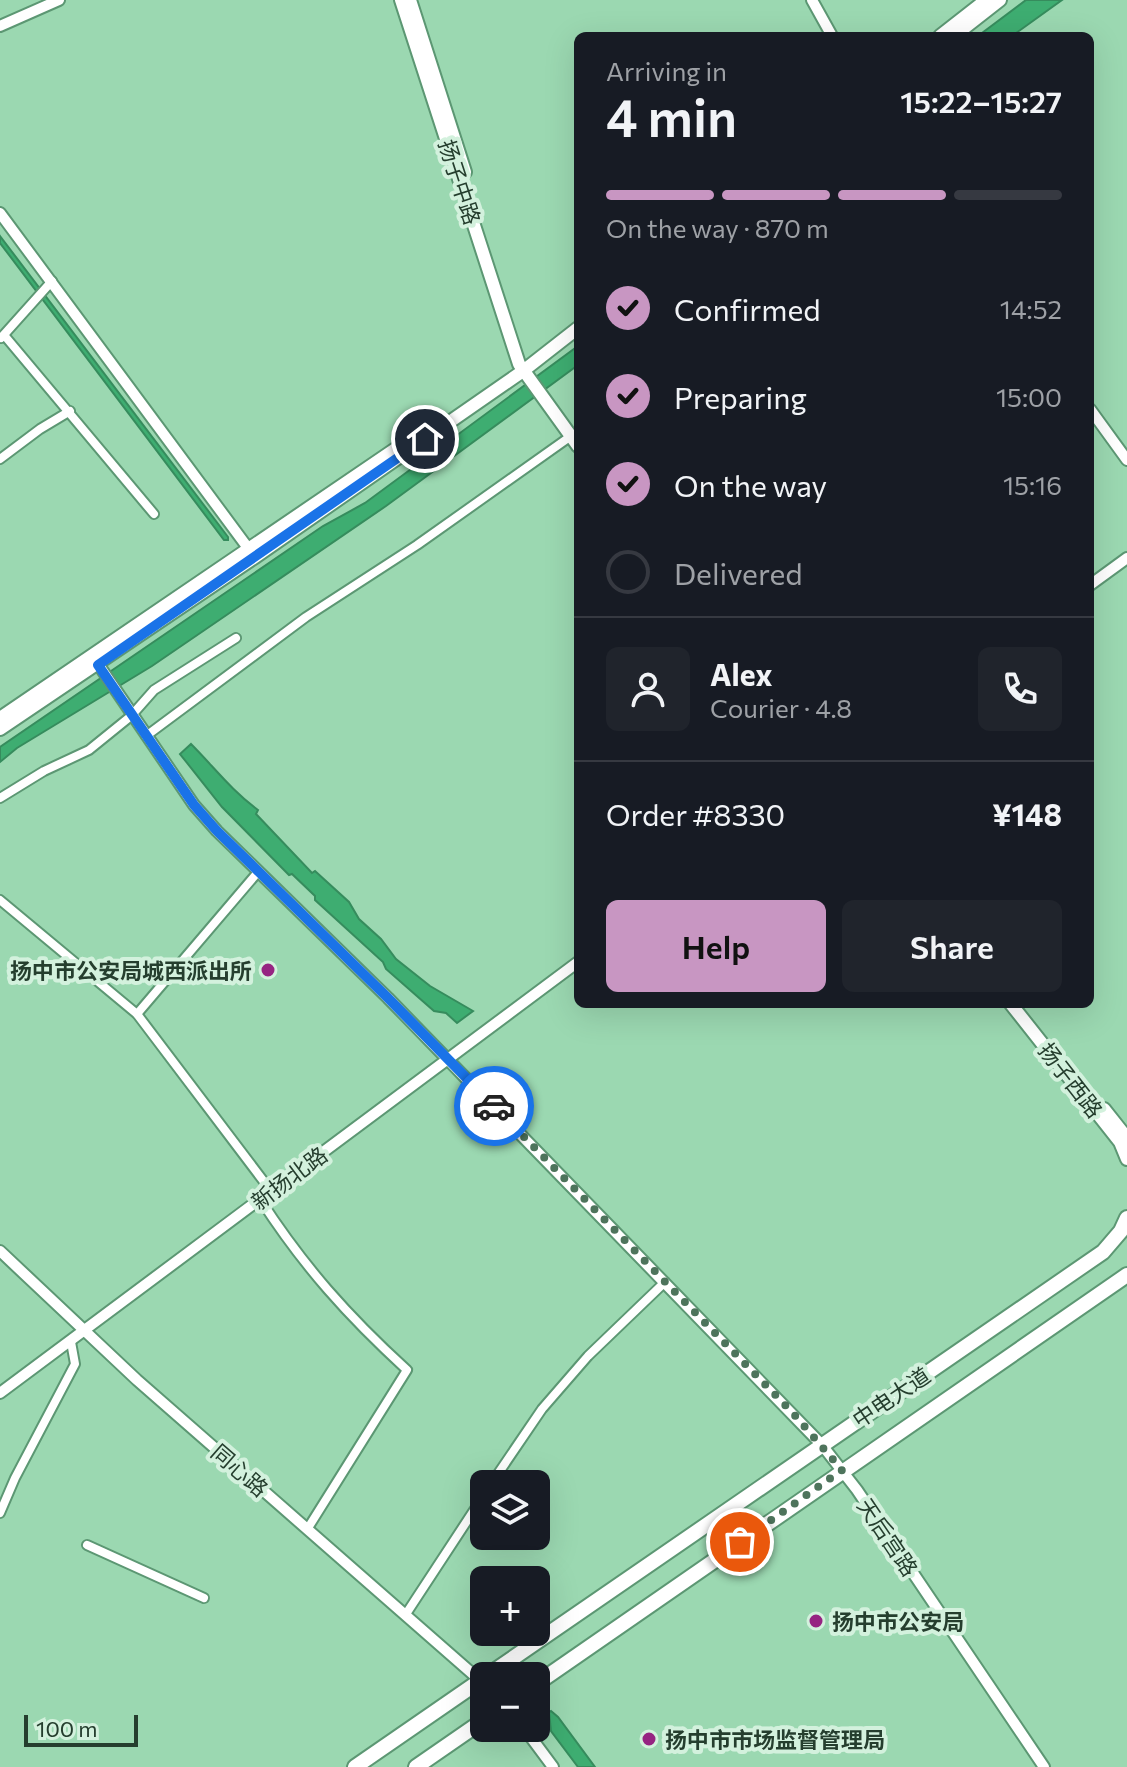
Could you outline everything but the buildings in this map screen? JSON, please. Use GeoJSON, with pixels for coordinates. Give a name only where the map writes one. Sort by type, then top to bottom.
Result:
{"type":"FeatureCollection","features":[{"type":"Feature","properties":{"kind":"main road","name":"扬子中路"},"geometry":{"type":"LineString","coordinates":[[401,0],[526,369]]}},
{"type":"Feature","properties":{"kind":"main road","name":"扬子中路"},"geometry":{"type":"LineString","coordinates":[[410,0],[526,369]]}},
{"type":"Feature","properties":{"kind":"main road"},"geometry":{"type":"LineString","coordinates":[[945,32],[986,0]]}},
{"type":"Feature","properties":{"kind":"main road"},"geometry":{"type":"LineString","coordinates":[[959,32],[1000,0]]}},
{"type":"Feature","properties":{"kind":"main road"},"geometry":{"type":"LineString","coordinates":[[526,369],[574,322]]}},
{"type":"Feature","properties":{"kind":"main road"},"geometry":{"type":"LineString","coordinates":[[0,729],[526,369],[574,331]]}},
{"type":"Feature","properties":{"kind":"main road"},"geometry":{"type":"LineString","coordinates":[[526,369],[574,436]]}},
{"type":"Feature","properties":{"kind":"main road"},"geometry":{"type":"LineString","coordinates":[[0,718],[97,664]]}},
{"type":"Feature","properties":{"kind":"main road","name":"扬子西路"},"geometry":{"type":"LineString","coordinates":[[1014,1008],[1120,1142],[1127,1159]]}},
{"type":"Feature","properties":{"kind":"main road","name":"扬子西路"},"geometry":{"type":"LineString","coordinates":[[1024,1008],[1127,1138]]}},
{"type":"Feature","properties":{"kind":"main road","name":"中电大道"},"geometry":{"type":"LineString","coordinates":[[510,1662],[1103,1252],[1121,1231],[1127,1218]]}},
{"type":"Feature","properties":{"kind":"main road","name":"中电大道"},"geometry":{"type":"LineString","coordinates":[[550,1674],[1127,1275]]}},
{"type":"Feature","properties":{"kind":"main road","name":"中电大道"},"geometry":{"type":"LineString","coordinates":[[355,1767],[470,1689]]}},
{"type":"Feature","properties":{"kind":"main road"},"geometry":{"type":"LineString","coordinates":[[416,1767],[470,1730]]}},
{"type":"Feature","properties":{"kind":"street"},"geometry":{"type":"LineString","coordinates":[[0,26],[59,0]]}},
{"type":"Feature","properties":{"kind":"street"},"geometry":{"type":"LineString","coordinates":[[812,0],[830,32]]}},
{"type":"Feature","properties":{"kind":"street"},"geometry":{"type":"LineString","coordinates":[[0,213],[252,554]]}},
{"type":"Feature","properties":{"kind":"street"},"geometry":{"type":"LineString","coordinates":[[50,283],[2,337],[70,411],[154,514]]}},
{"type":"Feature","properties":{"kind":"street"},"geometry":{"type":"LineString","coordinates":[[0,459],[70,411]]}},
{"type":"Feature","properties":{"kind":"street"},"geometry":{"type":"LineString","coordinates":[[1094,415],[1127,460]]}},
{"type":"Feature","properties":{"kind":"street"},"geometry":{"type":"LineString","coordinates":[[146,736],[306,617],[574,440]]}},
{"type":"Feature","properties":{"kind":"street"},"geometry":{"type":"LineString","coordinates":[[1094,582],[1127,558]]}},
{"type":"Feature","properties":{"kind":"street"},"geometry":{"type":"LineString","coordinates":[[0,798],[44,771],[89,750],[131,716],[154,690],[236,638]]}},
{"type":"Feature","properties":{"kind":"street","name":"天后宫路"},"geometry":{"type":"LineString","coordinates":[[97,664],[194,805],[448,1059],[822,1445],[1044,1767]]}},
{"type":"Feature","properties":{"kind":"street"},"geometry":{"type":"LineString","coordinates":[[137,1014],[258,872]]}},
{"type":"Feature","properties":{"kind":"street"},"geometry":{"type":"LineString","coordinates":[[0,900],[137,1014],[271,1191]]}},
{"type":"Feature","properties":{"kind":"street","name":"新扬北路"},"geometry":{"type":"LineString","coordinates":[[0,1393],[574,965]]}},
{"type":"Feature","properties":{"kind":"street"},"geometry":{"type":"LineString","coordinates":[[260,1199],[287,1241],[334,1300],[407,1370],[308,1528]]}},
{"type":"Feature","properties":{"kind":"street","name":"同心路"},"geometry":{"type":"LineString","coordinates":[[0,1251],[137,1380],[470,1668]]}},
{"type":"Feature","properties":{"kind":"street"},"geometry":{"type":"LineString","coordinates":[[501,1470],[542,1409],[588,1356],[665,1282]]}},
{"type":"Feature","properties":{"kind":"street"},"geometry":{"type":"LineString","coordinates":[[0,1513],[75,1364],[71,1342]]}},
{"type":"Feature","properties":{"kind":"street"},"geometry":{"type":"LineString","coordinates":[[406,1614],[470,1516]]}},
{"type":"Feature","properties":{"kind":"street"},"geometry":{"type":"LineString","coordinates":[[87,1545],[204,1598]]}},
{"type":"Feature","properties":{"kind":"street"},"geometry":{"type":"LineString","coordinates":[[534,1742],[553,1767]]}},
{"type":"Feature","properties":{"kind":"shaded area"},"geometry":{"type":"Polygon","coordinates":[[[1026,0],[1062,0],[1018,32],[983,32],[1026,0]]]}},
{"type":"Feature","properties":{"kind":"shaded area"},"geometry":{"type":"Polygon","coordinates":[[[0,236],[228,540],[224,540],[0,243],[0,236]]]}},
{"type":"Feature","properties":{"kind":"shaded area"},"geometry":{"type":"Polygon","coordinates":[[[574,349],[574,368],[386,506],[152,666],[17,748],[0,762],[0,747],[323,526],[365,503],[574,349]]]}},
{"type":"Feature","properties":{"kind":"shaded area"},"geometry":{"type":"Polygon","coordinates":[[[191,744],[258,810],[256,814],[312,873],[315,871],[349,902],[359,919],[381,939],[396,959],[430,986],[473,1011],[457,1023],[446,1013],[434,1011],[386,969],[383,962],[315,900],[315,896],[292,874],[289,875],[222,807],[180,754],[191,744]]]}},
{"type":"Feature","properties":{"kind":"shaded area"},"geometry":{"type":"Polygon","coordinates":[[[550,1712],[558,1717],[595,1767],[578,1767],[551,1731],[550,1712]]]}},
{"type":"Feature","properties":{"kind":"way so far"},"geometry":{"type":"LineString","coordinates":[[494,1106],[792,1412],[842,1470],[740,1542]]}},
{"type":"Feature","properties":{"kind":"place","name":"扬中市公安局城西派出所"},"geometry":{"type":"Point","coordinates":[268,970]}},
{"type":"Feature","properties":{"kind":"place","name":"扬中市公安局"},"geometry":{"type":"Point","coordinates":[816,1621]}},
{"type":"Feature","properties":{"kind":"place","name":"扬中市市场监督管理局"},"geometry":{"type":"Point","coordinates":[649,1739]}},
{"type":"Feature","properties":{"kind":"route"},"geometry":{"type":"LineString","coordinates":[[425,439],[98,665],[194,805],[217,831],[494,1106]]}}]}
